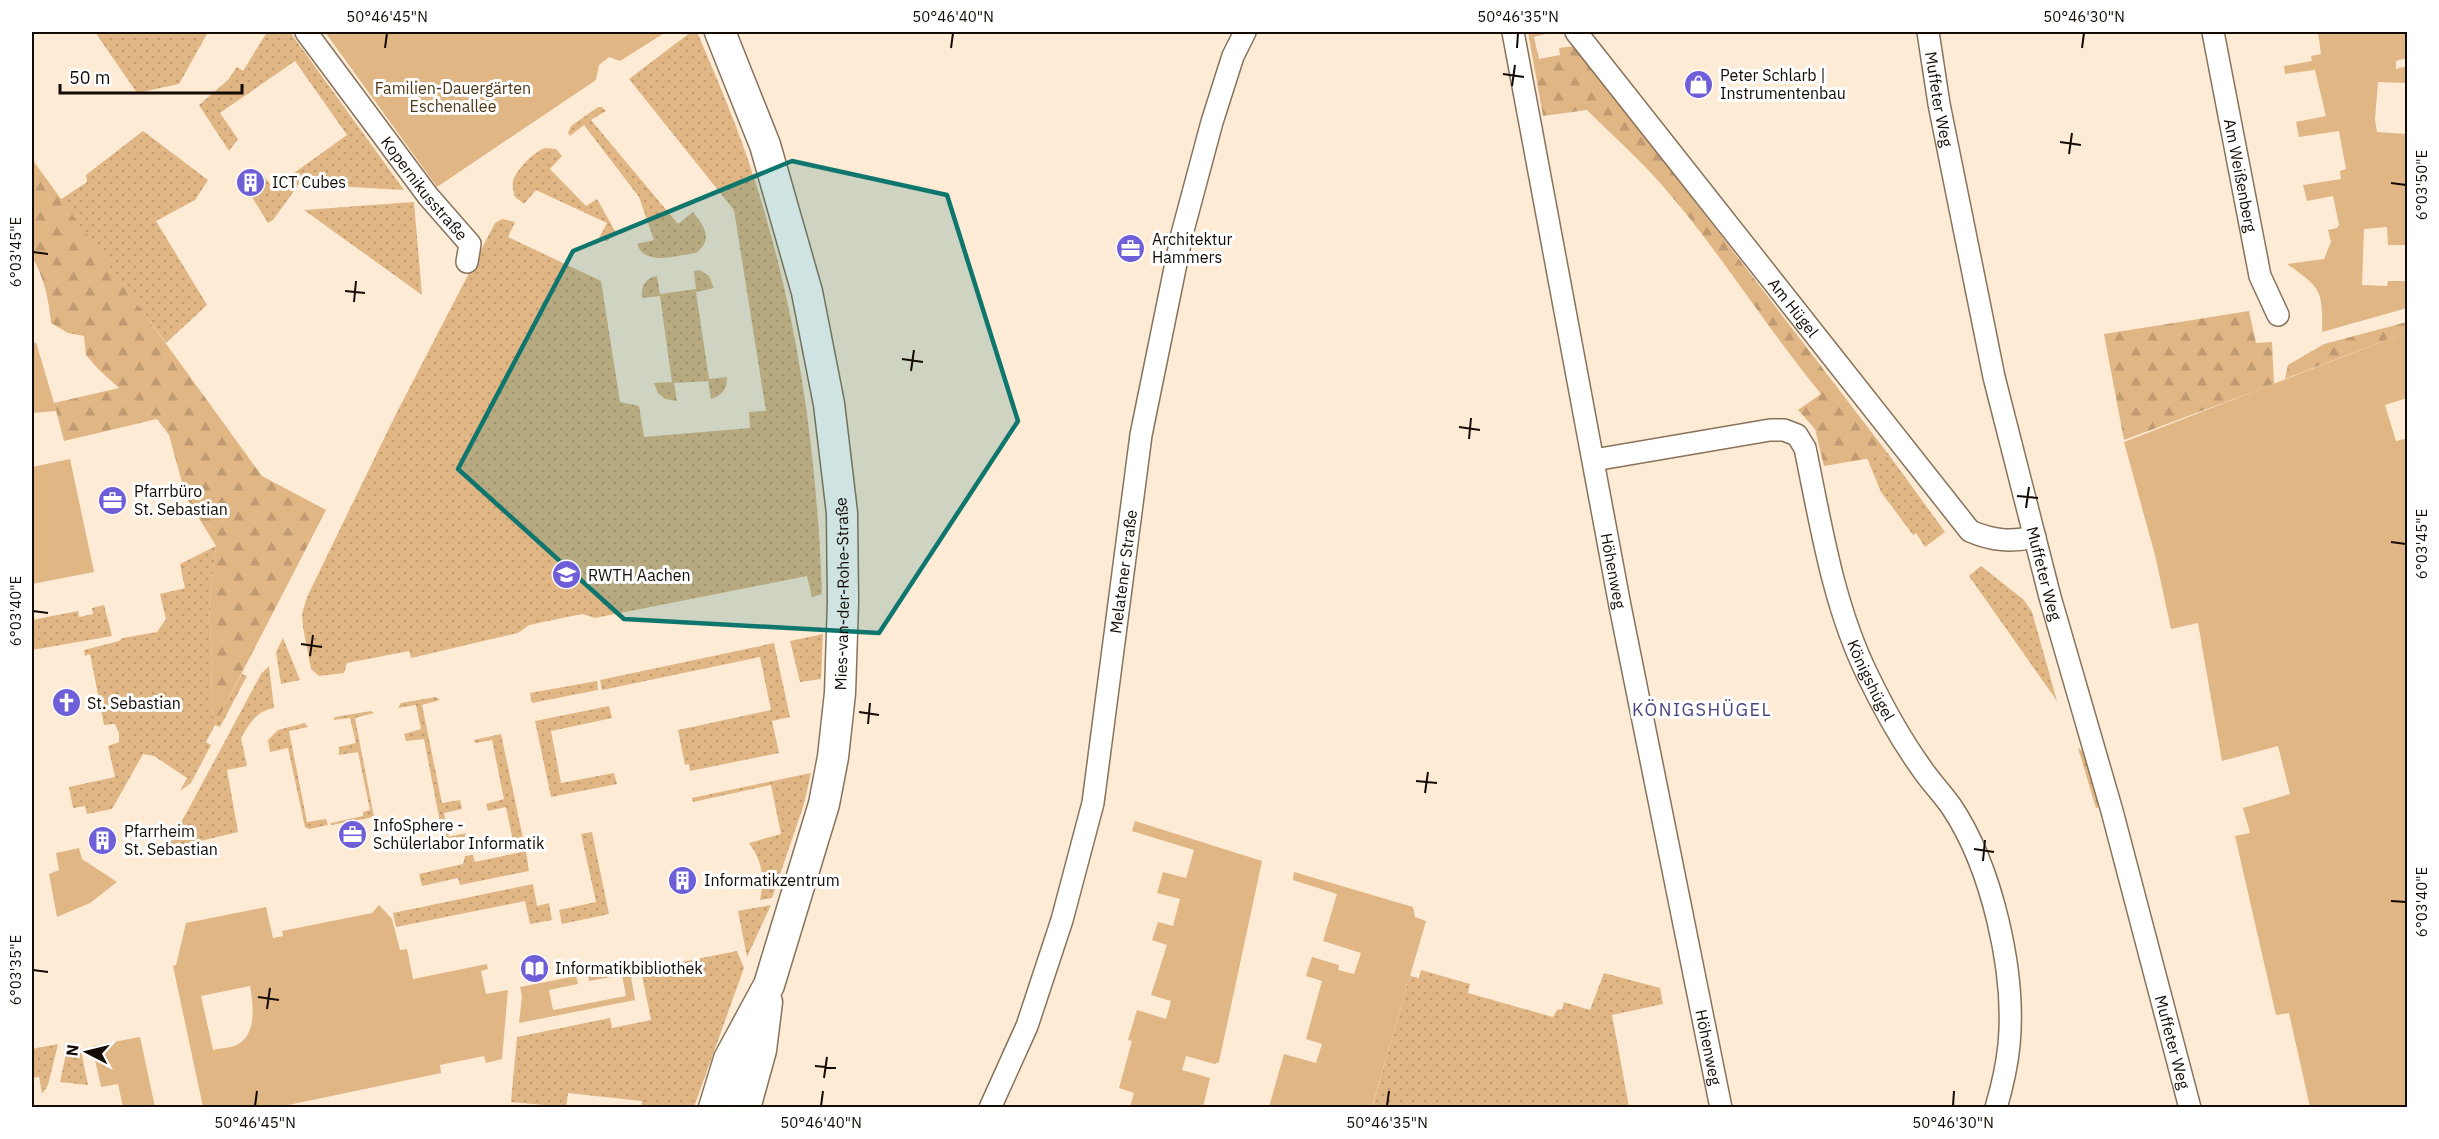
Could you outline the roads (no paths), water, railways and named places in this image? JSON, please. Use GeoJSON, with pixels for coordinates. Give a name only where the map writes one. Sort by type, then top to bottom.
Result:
{"type":"FeatureCollection","features":[{"type":"Feature","properties":{"kind":"street","name":"Kopernikusstraße"},"geometry":{"type":"LineString","coordinates":[[306,32],[428,196],[470,244],[467,262]]}},
{"type":"Feature","properties":{"kind":"street","name":"Mies-van-der-Rohe-Straße"},"geometry":{"type":"LineString","coordinates":[[720,32],[765,145],[807,292],[829,404],[842,513],[843,630],[840,693],[833,757],[824,804],[769,985],[761,1050],[745,1107]]}},
{"type":"Feature","properties":{"kind":"street","name":"Melatener Straße"},"geometry":{"type":"LineString","coordinates":[[990,1107],[1027,1026],[1062,920],[1093,803],[1141,435],[1185,223],[1212,122],[1233,56],[1245,32]]}},
{"type":"Feature","properties":{"kind":"street","name":"Höhenweg"},"geometry":{"type":"LineString","coordinates":[[1513,32],[1653,776],[1721,1107]]}},
{"type":"Feature","properties":{"kind":"street","name":"Am Hügel"},"geometry":{"type":"LineString","coordinates":[[1576,32],[1970,531],[1990,540],[2013,542],[2036,537]]}},
{"type":"Feature","properties":{"kind":"street","name":"Muffeter Weg"},"geometry":{"type":"LineString","coordinates":[[1928,32],[1939,104],[1992,365],[2050,597],[2112,811],[2190,1107]]}},
{"type":"Feature","properties":{"kind":"street","name":"Am Weißenberg"},"geometry":{"type":"LineString","coordinates":[[2213,32],[2260,276],[2278,315]]}},
{"type":"Feature","properties":{"kind":"street","name":"Königshügel"},"geometry":{"type":"LineString","coordinates":[[1594,460],[1770,430],[1784,430],[1797,435],[1805,448],[1838,599],[1854,644],[1905,745],[1952,807],[1976,856],[1993,899],[2006,953],[2010,997],[2009,1045],[1996,1107]]}},
{"type":"Feature","properties":{"kind":"street","name":"Mies-van-der-Rohe-Straße"},"geometry":{"type":"LineString","coordinates":[[714,1107],[729,1059],[769,985]]}},
{"type":"Feature","properties":{"kind":"place","name":"Peter Schlarb | Instrumentenbau"},"geometry":{"type":"Point","coordinates":[1699,84]}},
{"type":"Feature","properties":{"kind":"place","name":"ICT Cubes"},"geometry":{"type":"Point","coordinates":[251,182]}},
{"type":"Feature","properties":{"kind":"place","name":"Architektur Hammers"},"geometry":{"type":"Point","coordinates":[1131,248]}},
{"type":"Feature","properties":{"kind":"place","name":"Pfarrbüro St. Sebastian"},"geometry":{"type":"Point","coordinates":[113,500]}},
{"type":"Feature","properties":{"kind":"place","name":"RWTH Aachen"},"geometry":{"type":"Point","coordinates":[567,575]}},
{"type":"Feature","properties":{"kind":"place","name":"St. Sebastian"},"geometry":{"type":"Point","coordinates":[66,703]}},
{"type":"Feature","properties":{"kind":"place","name":"InfoSphere - Schülerlabor Informatik"},"geometry":{"type":"Point","coordinates":[352,834]}},
{"type":"Feature","properties":{"kind":"place","name":"Pfarrheim St. Sebastian"},"geometry":{"type":"Point","coordinates":[103,840]}},
{"type":"Feature","properties":{"kind":"place","name":"Informatikzentrum"},"geometry":{"type":"Point","coordinates":[683,880]}},
{"type":"Feature","properties":{"kind":"place","name":"Informatikbibliothek"},"geometry":{"type":"Point","coordinates":[534,968]}},
{"type":"Feature","properties":{"kind":"district","name":"KÖNIGSHÜGEL"},"geometry":{"type":"Point","coordinates":[1702,709]}},
{"type":"Feature","properties":{"kind":"park label","name":"Familien-Dauergärten Eschenallee"},"geometry":{"type":"Point","coordinates":[453,97]}}]}
